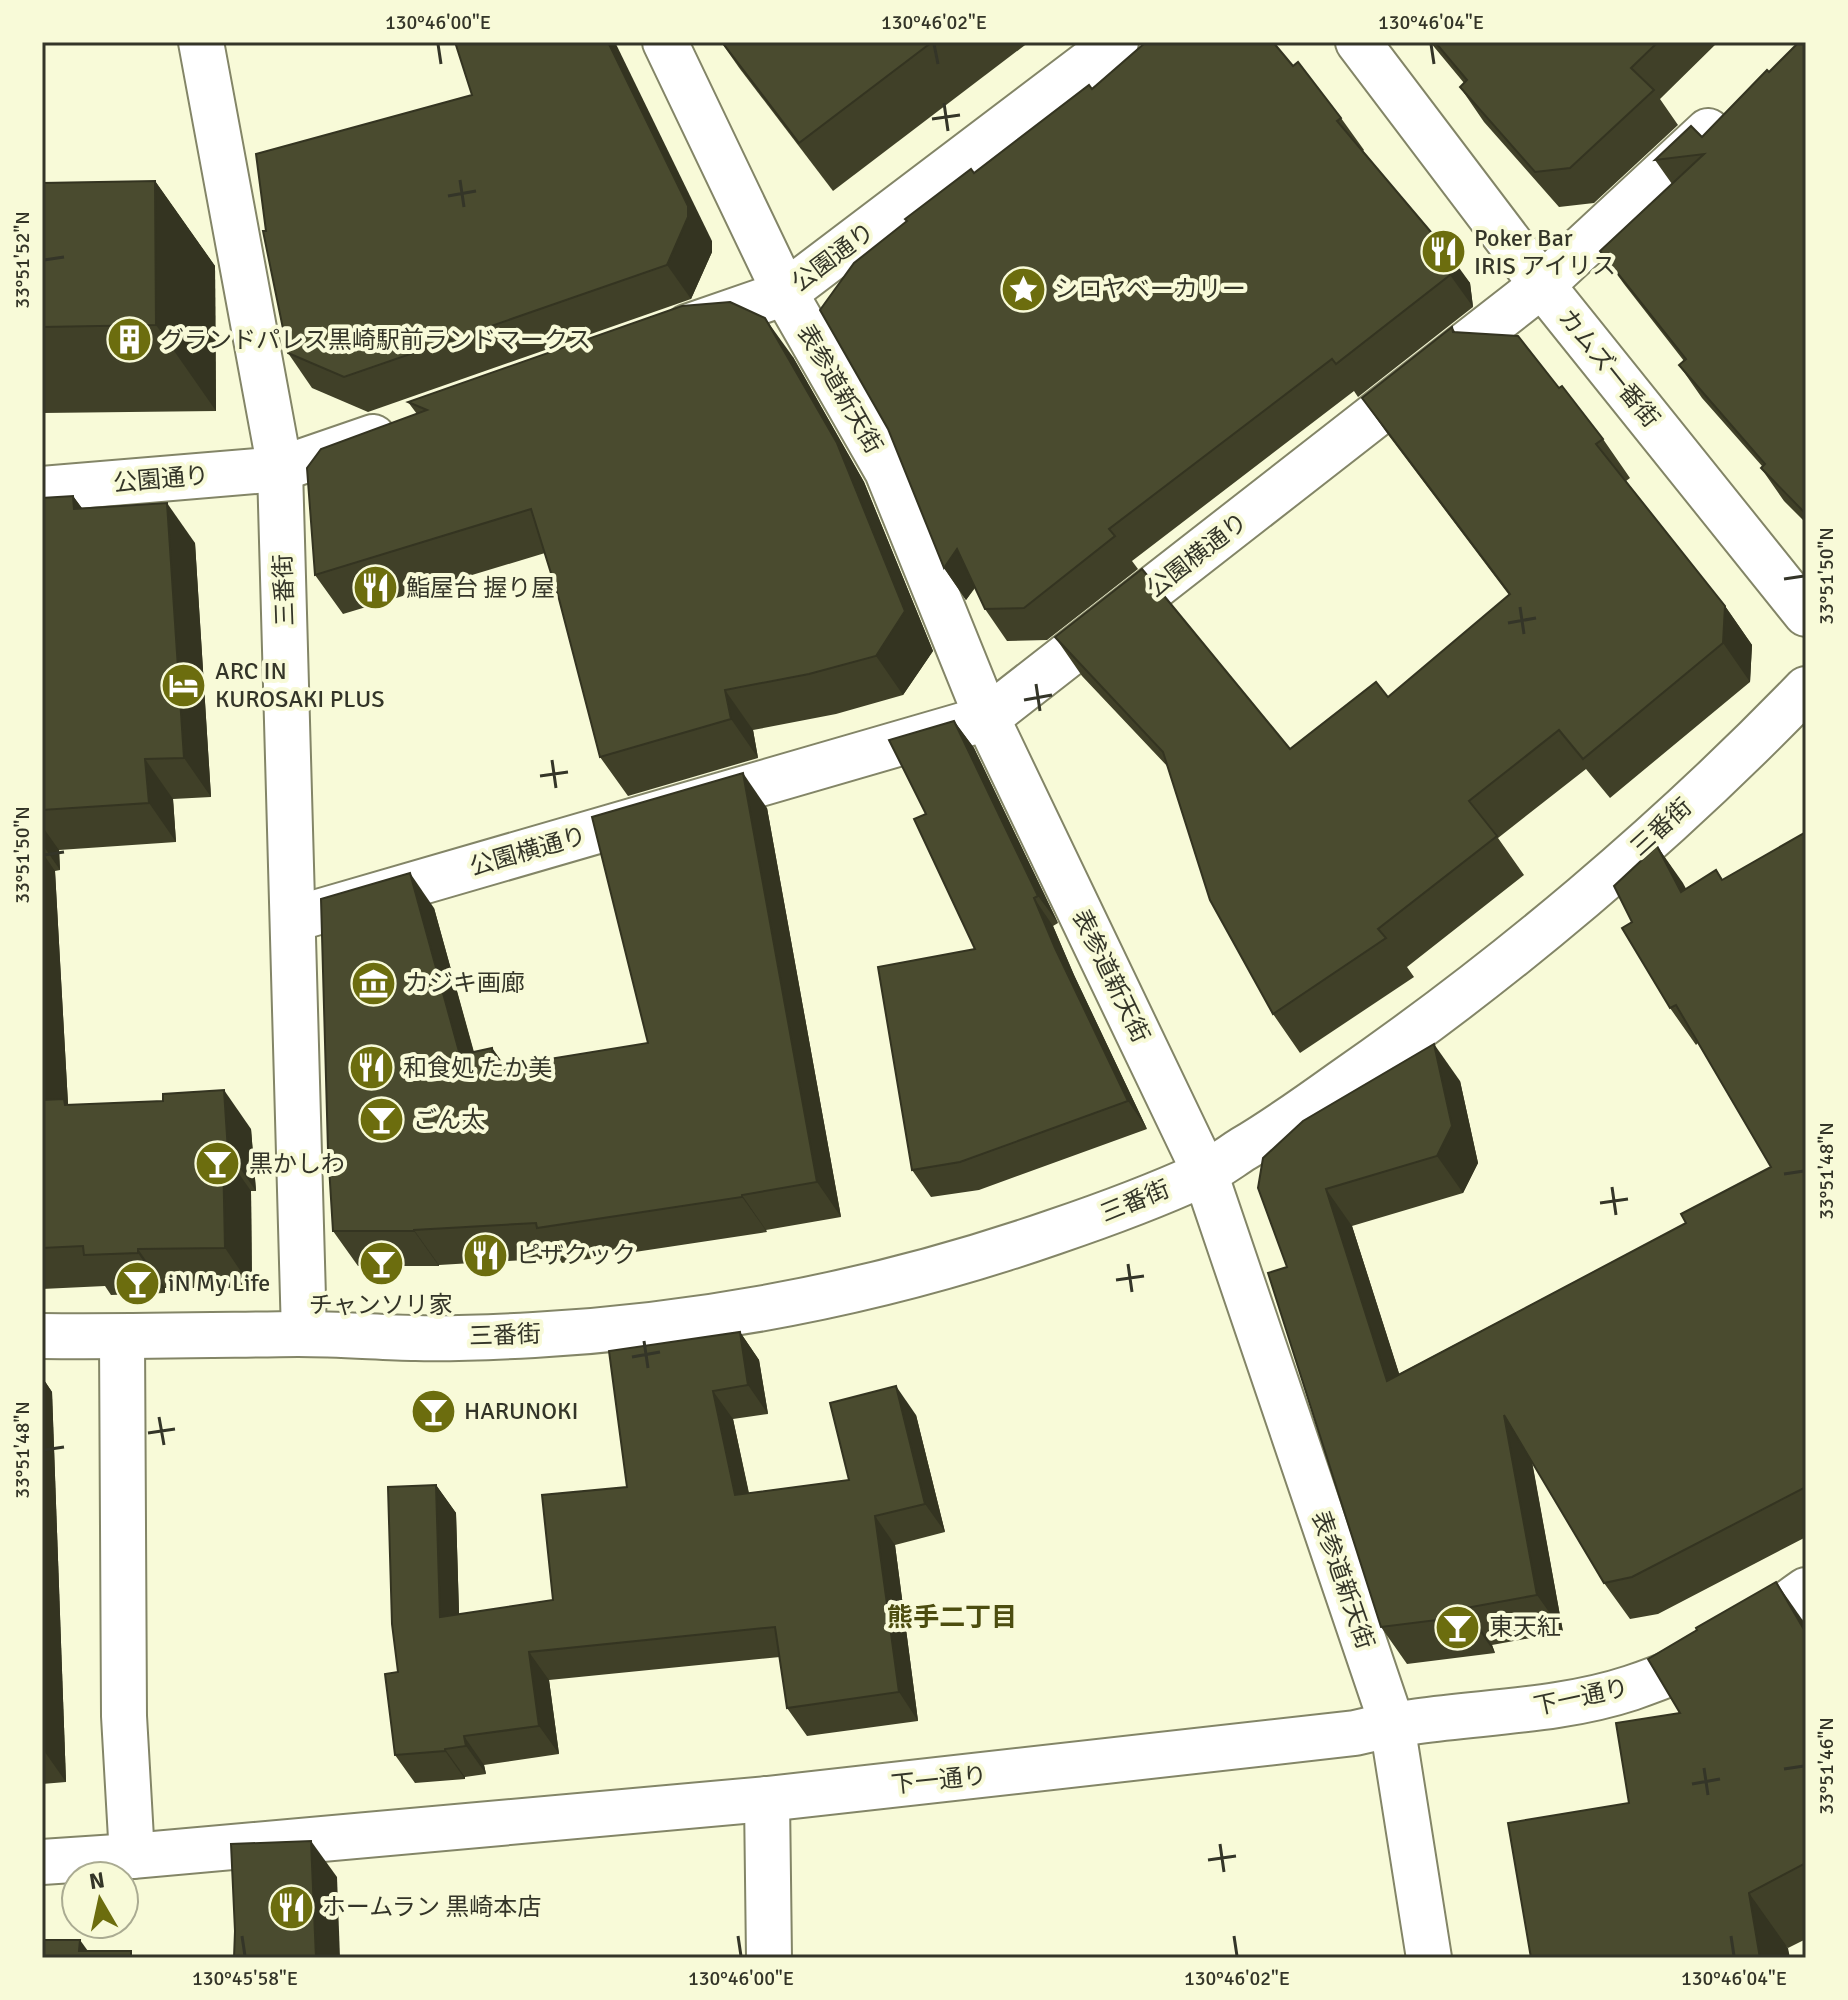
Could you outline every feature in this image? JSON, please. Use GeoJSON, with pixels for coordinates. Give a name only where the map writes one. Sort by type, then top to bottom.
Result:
{"type":"FeatureCollection","features":[{"type":"Feature","properties":{"kind":"street"},"geometry":{"type":"LineString","coordinates":[[201,42],[280,469]]}},
{"type":"Feature","properties":{"kind":"street","name":"表参道新天街"},"geometry":{"type":"LineString","coordinates":[[665,42],[785,293],[887,471],[987,718],[1205,1173],[1392,1724],[1429,1958]]}},
{"type":"Feature","properties":{"kind":"street","name":"公園通り"},"geometry":{"type":"LineString","coordinates":[[651,340],[785,293],[1116,42]]}},
{"type":"Feature","properties":{"kind":"street","name":"カムズ一番街"},"geometry":{"type":"LineString","coordinates":[[1358,42],[1542,285],[1806,614]]}},
{"type":"Feature","properties":{"kind":"street","name":"公園横通り"},"geometry":{"type":"LineString","coordinates":[[294,919],[987,718],[1542,285],[1736,105]]}},
{"type":"Feature","properties":{"kind":"street","name":"公園通り"},"geometry":{"type":"LineString","coordinates":[[42,489],[280,469],[414,423]]}},
{"type":"Feature","properties":{"kind":"street","name":"三番街"},"geometry":{"type":"LineString","coordinates":[[280,469],[304,1334]]}},
{"type":"Feature","properties":{"kind":"street","name":"三番街"},"geometry":{"type":"LineString","coordinates":[[42,1336],[304,1334],[420,1338],[535,1335],[650,1325],[765,1308],[877,1285],[989,1254],[1099,1217],[1205,1173],[1376,1059],[1538,934],[1693,799],[1806,689]]}},
{"type":"Feature","properties":{"kind":"street"},"geometry":{"type":"LineString","coordinates":[[122,1337],[124,1716],[132,1856]]}},
{"type":"Feature","properties":{"kind":"street","name":"下一通り"},"geometry":{"type":"LineString","coordinates":[[42,1862],[767,1799],[1355,1733],[1392,1724],[1585,1700],[1674,1672],[1715,1652],[1806,1590]]}},
{"type":"Feature","properties":{"kind":"street"},"geometry":{"type":"LineString","coordinates":[[767,1799],[769,1958]]}},
{"type":"Feature","properties":{"kind":"building"},"geometry":{"type":"Polygon","coordinates":[[[455,42],[608,42],[688,206],[688,217],[667,265],[344,377],[288,353],[263,231],[266,231],[256,154],[472,95],[455,42]]]}},
{"type":"Feature","properties":{"kind":"building"},"geometry":{"type":"Polygon","coordinates":[[[722,42],[932,42],[799,143],[722,42]]]}},
{"type":"Feature","properties":{"kind":"building"},"geometry":{"type":"Polygon","coordinates":[[[1146,42],[1273,42],[1293,66],[1298,62],[1341,118],[1337,121],[1447,251],[1450,275],[1336,364],[1332,359],[1109,529],[1115,536],[1024,608],[985,609],[957,549],[944,568],[888,429],[820,310],[854,263],[907,221],[905,219],[971,169],[974,173],[1089,85],[1092,89],[1146,42]]]}},
{"type":"Feature","properties":{"kind":"building"},"geometry":{"type":"Polygon","coordinates":[[[1435,42],[1658,42],[1631,68],[1654,90],[1570,168],[1535,172],[1460,87],[1467,80],[1435,42]]]}},
{"type":"Feature","properties":{"kind":"building"},"geometry":{"type":"Polygon","coordinates":[[[1799,42],[1806,42],[1804,512],[1761,468],[1765,464],[1679,365],[1686,359],[1600,251],[1704,154],[1655,160],[1691,126],[1702,137],[1799,42]]]}},
{"type":"Feature","properties":{"kind":"building"},"geometry":{"type":"Polygon","coordinates":[[[155,181],[156,325],[42,327],[42,183],[155,181]]]}},
{"type":"Feature","properties":{"kind":"building"},"geometry":{"type":"Polygon","coordinates":[[[730,302],[765,318],[837,443],[905,611],[876,656],[809,674],[725,690],[731,719],[600,757],[559,599],[531,509],[315,575],[307,468],[321,449],[427,410],[408,402],[682,306],[730,302]]]}},
{"type":"Feature","properties":{"kind":"building"},"geometry":{"type":"Polygon","coordinates":[[[1452,327],[1453,332],[1518,336],[1559,388],[1562,386],[1603,439],[1596,444],[1725,606],[1723,643],[1583,759],[1559,730],[1469,801],[1497,836],[1378,929],[1386,938],[1273,1014],[1210,900],[1163,752],[1055,637],[1142,569],[1290,749],[1376,682],[1388,697],[1510,594],[1362,398],[1452,327]]]}},
{"type":"Feature","properties":{"kind":"building"},"geometry":{"type":"Polygon","coordinates":[[[73,496],[74,509],[167,503],[184,758],[145,759],[149,803],[42,810],[42,498],[73,496]]]}},
{"type":"Feature","properties":{"kind":"building"},"geometry":{"type":"Polygon","coordinates":[[[954,721],[1038,896],[1034,898],[1055,948],[1128,1101],[960,1162],[912,1170],[878,967],[975,949],[914,819],[926,814],[889,740],[954,721]]]}},
{"type":"Feature","properties":{"kind":"building"},"geometry":{"type":"Polygon","coordinates":[[[743,773],[817,1182],[742,1197],[537,1228],[536,1223],[414,1231],[333,1231],[321,899],[410,873],[460,1055],[492,1048],[494,1068],[648,1043],[592,817],[743,773]]]}},
{"type":"Feature","properties":{"kind":"building"},"geometry":{"type":"Polygon","coordinates":[[[1806,832],[1806,1487],[1632,1577],[1604,1583],[1504,1415],[1537,1595],[1466,1608],[1469,1616],[1381,1627],[1268,1273],[1287,1267],[1258,1188],[1263,1158],[1303,1121],[1434,1044],[1452,1126],[1437,1156],[1326,1189],[1387,1381],[1686,1223],[1681,1214],[1771,1167],[1676,1005],[1670,1008],[1622,928],[1632,922],[1614,886],[1657,846],[1681,892],[1716,870],[1722,880],[1806,832]]]}},
{"type":"Feature","properties":{"kind":"building"},"geometry":{"type":"Polygon","coordinates":[[[224,1090],[228,1151],[223,1151],[225,1248],[138,1249],[138,1253],[84,1255],[83,1246],[42,1248],[42,1100],[64,1099],[65,1105],[163,1101],[163,1094],[224,1090]]]}},
{"type":"Feature","properties":{"kind":"building"},"geometry":{"type":"Polygon","coordinates":[[[740,1332],[748,1385],[713,1391],[735,1495],[849,1480],[830,1403],[896,1386],[925,1504],[875,1516],[899,1692],[787,1708],[775,1627],[529,1652],[539,1726],[464,1736],[466,1746],[445,1751],[395,1755],[385,1674],[398,1672],[392,1624],[388,1487],[436,1485],[440,1617],[553,1600],[542,1495],[627,1487],[609,1351],[740,1332]]]}},
{"type":"Feature","properties":{"kind":"building"},"geometry":{"type":"Polygon","coordinates":[[[1776,1582],[1806,1633],[1806,1863],[1749,1893],[1760,1958],[1531,1958],[1508,1823],[1629,1803],[1616,1723],[1680,1713],[1648,1659],[1776,1582]]]}},
{"type":"Feature","properties":{"kind":"building"},"geometry":{"type":"Polygon","coordinates":[[[311,1841],[316,1958],[234,1958],[231,1844],[311,1841]]]}},
{"type":"Feature","properties":{"kind":"building"},"geometry":{"type":"Polygon","coordinates":[[[42,1940],[80,1940],[79,1951],[131,1951],[131,1958],[42,1958],[42,1940]]]}},
{"type":"Feature","properties":{"kind":"place","name":"Poker Bar IRIS アイリス"},"geometry":{"type":"Point","coordinates":[1443,252]}},
{"type":"Feature","properties":{"kind":"place","name":"シロヤベーカリー"},"geometry":{"type":"Point","coordinates":[1023,289]}},
{"type":"Feature","properties":{"kind":"place","name":"グランドパレス黒崎駅前ランドマークス"},"geometry":{"type":"Point","coordinates":[129,340]}},
{"type":"Feature","properties":{"kind":"place","name":"鮨屋台 握り屋"},"geometry":{"type":"Point","coordinates":[375,588]}},
{"type":"Feature","properties":{"kind":"place","name":"ARC IN KUROSAKI PLUS"},"geometry":{"type":"Point","coordinates":[184,685]}},
{"type":"Feature","properties":{"kind":"place","name":"カジキ画廊"},"geometry":{"type":"Point","coordinates":[374,983]}},
{"type":"Feature","properties":{"kind":"place","name":"和食処 たか美"},"geometry":{"type":"Point","coordinates":[372,1068]}},
{"type":"Feature","properties":{"kind":"place","name":"ごん太"},"geometry":{"type":"Point","coordinates":[382,1120]}},
{"type":"Feature","properties":{"kind":"place","name":"黒かしわ"},"geometry":{"type":"Point","coordinates":[218,1164]}},
{"type":"Feature","properties":{"kind":"place","name":"ピザクック"},"geometry":{"type":"Point","coordinates":[485,1255]}},
{"type":"Feature","properties":{"kind":"place","name":"チャンソリ家"},"geometry":{"type":"Point","coordinates":[381,1263]}},
{"type":"Feature","properties":{"kind":"place","name":"iN My Life"},"geometry":{"type":"Point","coordinates":[137,1283]}},
{"type":"Feature","properties":{"kind":"place","name":"HARUNOKI"},"geometry":{"type":"Point","coordinates":[433,1411]}},
{"type":"Feature","properties":{"kind":"place","name":"東天紅"},"geometry":{"type":"Point","coordinates":[1458,1627]}},
{"type":"Feature","properties":{"kind":"place","name":"ホームラン 黒崎本店"},"geometry":{"type":"Point","coordinates":[291,1907]}},
{"type":"Feature","properties":{"kind":"district","name":"熊手二丁目"},"geometry":{"type":"Point","coordinates":[952,1618]}}]}
